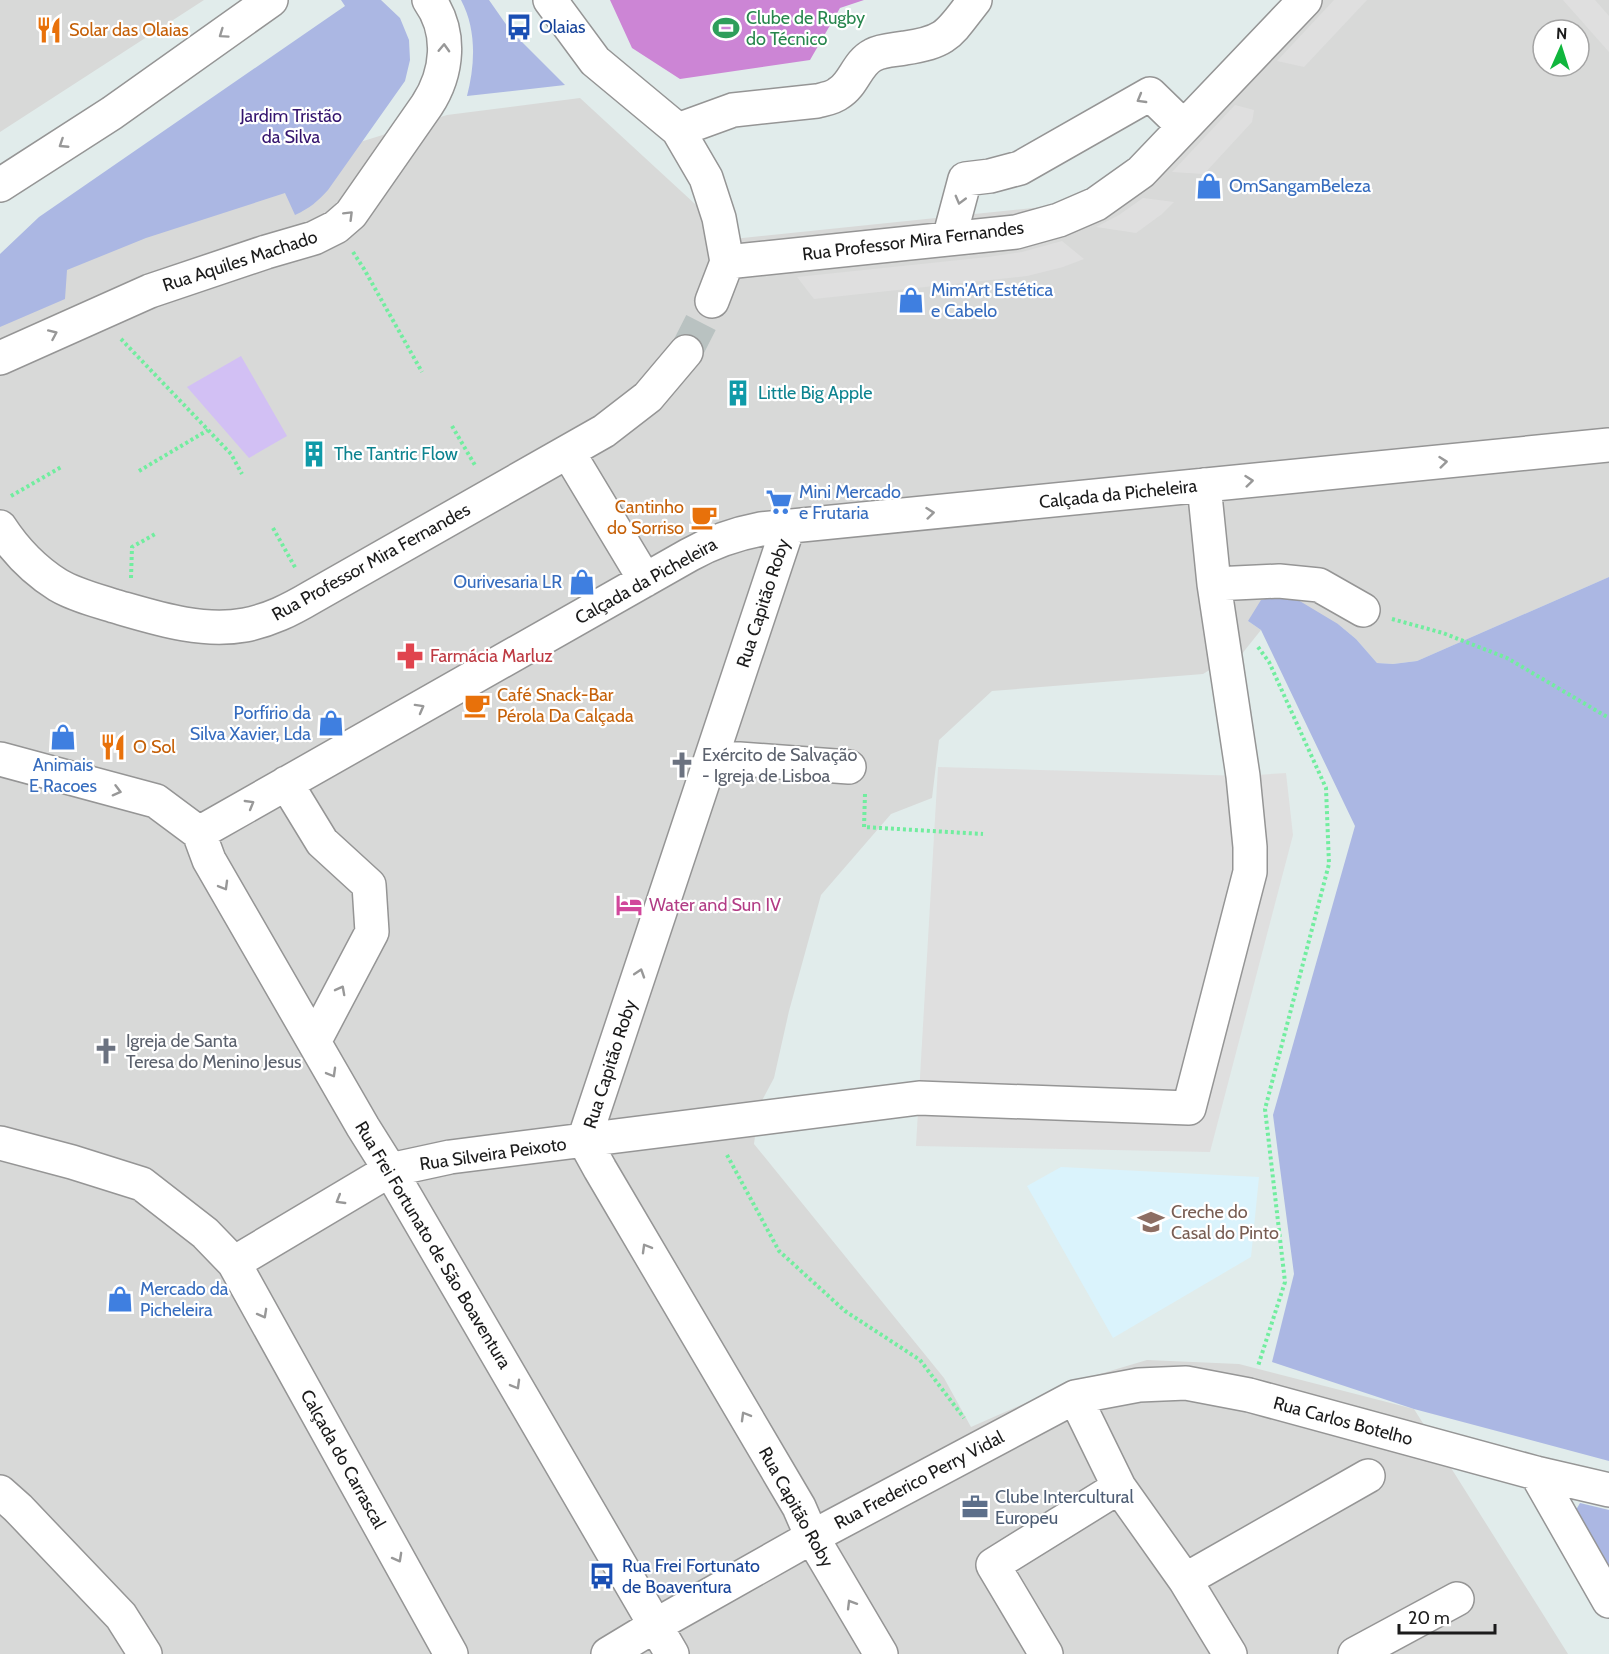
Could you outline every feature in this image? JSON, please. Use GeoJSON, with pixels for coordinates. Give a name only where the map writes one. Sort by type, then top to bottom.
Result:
{"type":"FeatureCollection","features":[{"type":"Feature","properties":{"kind":"street"},"geometry":{"type":"LineString","coordinates":[[0,185],[112,112],[271,0]]}},
{"type":"Feature","properties":{"kind":"street","name":"Rua Aquiles Machado"},"geometry":{"type":"LineString","coordinates":[[0,358],[150,291],[315,238],[336,227],[357,207],[433,95],[443,66],[445,43],[439,17],[429,0]]}},
{"type":"Feature","properties":{"kind":"street"},"geometry":{"type":"LineString","coordinates":[[550,0],[595,61],[678,130],[706,178],[719,218],[727,262],[712,301]]}},
{"type":"Feature","properties":{"kind":"street"},"geometry":{"type":"LineString","coordinates":[[678,130],[733,110],[817,101],[831,97],[840,93],[849,84],[863,63],[872,55],[881,51],[926,45],[939,40],[948,33],[975,0]]}},
{"type":"Feature","properties":{"kind":"street","name":"Rua Professor Mira Fernandes"},"geometry":{"type":"LineString","coordinates":[[727,262],[1016,232],[1059,220],[1096,204],[1141,172],[1305,0]]}},
{"type":"Feature","properties":{"kind":"street"},"geometry":{"type":"LineString","coordinates":[[949,239],[966,179],[990,176],[1020,168],[1150,94],[1184,127]]}},
{"type":"Feature","properties":{"kind":"street","name":"Rua Professor Mira Fernandes"},"geometry":{"type":"LineString","coordinates":[[4,512],[14,548],[35,569],[59,586],[84,597],[183,624],[212,627],[233,626],[269,619],[289,611],[604,431],[648,397],[686,352]]}},
{"type":"Feature","properties":{"kind":"street","name":"Calçada da Picheleira"},"geometry":{"type":"LineString","coordinates":[[199,833],[645,580],[718,540],[746,532],[1609,445]]}},
{"type":"Feature","properties":{"kind":"street"},"geometry":{"type":"LineString","coordinates":[[568,452],[645,580]]}},
{"type":"Feature","properties":{"kind":"street"},"geometry":{"type":"LineString","coordinates":[[1204,485],[1214,584],[1279,581],[1319,585],[1363,610]]}},
{"type":"Feature","properties":{"kind":"street","name":"Rua Capitão Roby"},"geometry":{"type":"LineString","coordinates":[[788,527],[584,1140],[799,1507],[812,1538],[881,1654]]}},
{"type":"Feature","properties":{"kind":"street","name":"Rua Silveira Peixoto"},"geometry":{"type":"LineString","coordinates":[[234,1263],[390,1170],[450,1157],[919,1098],[1189,1108],[1250,872],[1250,847],[1243,776],[1214,584]]}},
{"type":"Feature","properties":{"kind":"street"},"geometry":{"type":"LineString","coordinates":[[712,757],[849,767]]}},
{"type":"Feature","properties":{"kind":"street"},"geometry":{"type":"LineString","coordinates":[[0,759],[156,801],[199,833]]}},
{"type":"Feature","properties":{"kind":"street"},"geometry":{"type":"LineString","coordinates":[[286,783],[322,842],[369,885],[372,932],[314,1042]]}},
{"type":"Feature","properties":{"kind":"street","name":"Rua Frei Fortunato de São Boaventura"},"geometry":{"type":"LineString","coordinates":[[199,833],[209,860],[672,1654]]}},
{"type":"Feature","properties":{"kind":"street","name":"Calçada do Carrascal"},"geometry":{"type":"LineString","coordinates":[[0,1143],[142,1184],[205,1233],[234,1263],[451,1654]]}},
{"type":"Feature","properties":{"kind":"street","name":"Rua Carlos Botelho"},"geometry":{"type":"LineString","coordinates":[[1075,1397],[1139,1384],[1186,1383],[1249,1395],[1536,1473],[1609,1490]]}},
{"type":"Feature","properties":{"kind":"street"},"geometry":{"type":"LineString","coordinates":[[1075,1397],[1119,1487],[1185,1580],[1230,1654]]}},
{"type":"Feature","properties":{"kind":"street","name":"Rua Frederico Perry Vidal"},"geometry":{"type":"LineString","coordinates":[[608,1654],[812,1538],[1075,1397]]}},
{"type":"Feature","properties":{"kind":"street"},"geometry":{"type":"LineString","coordinates":[[1536,1473],[1609,1600]]}},
{"type":"Feature","properties":{"kind":"street"},"geometry":{"type":"LineString","coordinates":[[1185,1580],[1368,1476]]}},
{"type":"Feature","properties":{"kind":"street"},"geometry":{"type":"LineString","coordinates":[[1046,1654],[993,1564],[1119,1487]]}},
{"type":"Feature","properties":{"kind":"street"},"geometry":{"type":"LineString","coordinates":[[0,1492],[121,1616],[145,1654]]}},
{"type":"Feature","properties":{"kind":"street"},"geometry":{"type":"LineString","coordinates":[[1355,1654],[1457,1599]]}},
{"type":"Feature","properties":{"kind":"path"},"geometry":{"type":"LineString","coordinates":[[336,227],[364,268],[422,372]]}},
{"type":"Feature","properties":{"kind":"path"},"geometry":{"type":"LineString","coordinates":[[97,315],[231,454],[242,474]]}},
{"type":"Feature","properties":{"kind":"path"},"geometry":{"type":"LineString","coordinates":[[453,426],[490,496]]}},
{"type":"Feature","properties":{"kind":"path"},"geometry":{"type":"LineString","coordinates":[[139,471],[208,430]]}},
{"type":"Feature","properties":{"kind":"path"},"geometry":{"type":"LineString","coordinates":[[4,512],[63,466]]}},
{"type":"Feature","properties":{"kind":"path"},"geometry":{"type":"LineString","coordinates":[[273,528],[312,597]]}},
{"type":"Feature","properties":{"kind":"path"},"geometry":{"type":"LineString","coordinates":[[130,611],[132,547],[157,533]]}},
{"type":"Feature","properties":{"kind":"path"},"geometry":{"type":"LineString","coordinates":[[1363,610],[1443,633],[1508,658],[1609,718]]}},
{"type":"Feature","properties":{"kind":"path"},"geometry":{"type":"LineString","coordinates":[[1249,1395],[1285,1282],[1265,1109],[1329,864],[1326,788],[1269,662],[1255,642]]}},
{"type":"Feature","properties":{"kind":"path"},"geometry":{"type":"LineString","coordinates":[[849,767],[866,786],[864,827],[983,834]]}},
{"type":"Feature","properties":{"kind":"path"},"geometry":{"type":"LineString","coordinates":[[710,1125],[779,1251],[845,1311],[920,1360],[985,1445]]}},
{"type":"Feature","properties":{"kind":"shaded area"},"geometry":{"type":"Polygon","coordinates":[[[0,0],[204,0],[0,132],[0,0]]]}},
{"type":"Feature","properties":{"kind":"shaded area","name":"Clube de Rugby do Técnico"},"geometry":{"type":"Polygon","coordinates":[[[610,0],[864,0],[840,8],[810,60],[680,79],[632,48],[610,0]]]}},
{"type":"Feature","properties":{"kind":"shaded area"},"geometry":{"type":"Polygon","coordinates":[[[1314,0],[1609,0],[1609,577],[1417,661],[1377,663],[1356,639],[1338,624],[1248,621],[1261,630],[1237,660],[1221,663],[1203,674],[992,691],[939,740],[932,798],[891,814],[821,895],[789,1011],[774,1078],[759,1106],[754,1144],[944,1378],[971,1427],[1073,1382],[1147,1360],[1239,1364],[1414,1409],[1568,1654],[0,1654],[0,254],[447,115],[580,98],[733,239],[1121,199],[1314,0]]]}},
{"type":"Feature","properties":{"kind":"shaded area"},"geometry":{"type":"Polygon","coordinates":[[[1334,0],[1367,0],[1304,67],[1277,61],[1334,0]]]}},
{"type":"Feature","properties":{"kind":"shaded area"},"geometry":{"type":"Polygon","coordinates":[[[1563,0],[1595,0],[1609,16],[1609,52],[1591,32],[1591,18],[1579,18],[1563,0]]]}},
{"type":"Feature","properties":{"kind":"shaded area"},"geometry":{"type":"Polygon","coordinates":[[[1235,105],[1254,110],[1252,122],[1204,174],[1172,172],[1235,105]]]}},
{"type":"Feature","properties":{"kind":"shaded area"},"geometry":{"type":"Polygon","coordinates":[[[1143,198],[1174,202],[1136,233],[1096,227],[1119,215],[1143,198]]]}},
{"type":"Feature","properties":{"kind":"shaded area"},"geometry":{"type":"Polygon","coordinates":[[[1062,241],[1084,259],[1027,276],[814,299],[797,277],[988,257],[1022,252],[1062,241]]]}},
{"type":"Feature","properties":{"kind":"shaded area"},"geometry":{"type":"Polygon","coordinates":[[[241,356],[287,436],[249,458],[187,387],[241,356]]]}},
{"type":"Feature","properties":{"kind":"shaded area"},"geometry":{"type":"Polygon","coordinates":[[[938,767],[1243,776],[1286,773],[1293,835],[1210,1152],[916,1146],[938,767]]]}},
{"type":"Feature","properties":{"kind":"shaded area","name":"Creche do Casal do Pinto"},"geometry":{"type":"Polygon","coordinates":[[[1061,1167],[1259,1177],[1251,1257],[1113,1338],[1027,1186],[1061,1167]]]}},
{"type":"Feature","properties":{"kind":"green space","name":"Jardim Tristão da Silva"},"geometry":{"type":"Polygon","coordinates":[[[341,0],[381,0],[400,18],[409,40],[410,60],[405,81],[320,198],[295,215],[285,193],[146,238],[67,270],[65,299],[0,327],[0,254],[39,217],[345,6],[341,0]]]}},
{"type":"Feature","properties":{"kind":"green space"},"geometry":{"type":"Polygon","coordinates":[[[461,0],[489,0],[510,30],[565,85],[467,96],[472,72],[473,48],[470,23],[461,0]]]}},
{"type":"Feature","properties":{"kind":"green space"},"geometry":{"type":"Polygon","coordinates":[[[1609,577],[1609,1461],[1414,1409],[1272,1362],[1294,1274],[1273,1115],[1355,826],[1261,630],[1248,621],[1261,600],[1288,594],[1338,624],[1356,639],[1377,663],[1393,664],[1417,661],[1609,577]]]}},
{"type":"Feature","properties":{"kind":"green space"},"geometry":{"type":"Polygon","coordinates":[[[1580,1503],[1609,1510],[1609,1567],[1576,1510],[1580,1503]]]}},
{"type":"Feature","properties":{"kind":"tunnel"},"geometry":{"type":"LineString","coordinates":[[686,352],[712,301]]}},
{"type":"Feature","properties":{"kind":"place","name":"Olaias"},"geometry":{"type":"Point","coordinates":[519,27]}},
{"type":"Feature","properties":{"kind":"place","name":"Clube de Rugby do Técnico"},"geometry":{"type":"Point","coordinates":[726,28]}},
{"type":"Feature","properties":{"kind":"place","name":"Solar das Olaias"},"geometry":{"type":"Point","coordinates":[49,30]}},
{"type":"Feature","properties":{"kind":"place","name":"OmSangamBeleza"},"geometry":{"type":"Point","coordinates":[1209,186]}},
{"type":"Feature","properties":{"kind":"place","name":"Mim'Art Estética e Cabelo"},"geometry":{"type":"Point","coordinates":[911,300]}},
{"type":"Feature","properties":{"kind":"place","name":"Little Big Apple"},"geometry":{"type":"Point","coordinates":[738,393]}},
{"type":"Feature","properties":{"kind":"place","name":"The Tantric Flow"},"geometry":{"type":"Point","coordinates":[314,454]}},
{"type":"Feature","properties":{"kind":"place","name":"Mini Mercado e Frutaria"},"geometry":{"type":"Point","coordinates":[779,502]}},
{"type":"Feature","properties":{"kind":"place","name":"Cantinho do Sorriso"},"geometry":{"type":"Point","coordinates":[704,517]}},
{"type":"Feature","properties":{"kind":"place","name":"Ourivesaria LR"},"geometry":{"type":"Point","coordinates":[582,582]}},
{"type":"Feature","properties":{"kind":"place","name":"Farmácia Marluz"},"geometry":{"type":"Point","coordinates":[410,656]}},
{"type":"Feature","properties":{"kind":"place","name":"Café Snack-Bar Pérola Da Calçada"},"geometry":{"type":"Point","coordinates":[477,705]}},
{"type":"Feature","properties":{"kind":"place","name":"Porfírio da Silva Xavier, Lda"},"geometry":{"type":"Point","coordinates":[331,723]}},
{"type":"Feature","properties":{"kind":"place","name":"Animais E Racoes"},"geometry":{"type":"Point","coordinates":[63,737]}},
{"type":"Feature","properties":{"kind":"place","name":"O Sol"},"geometry":{"type":"Point","coordinates":[113,747]}},
{"type":"Feature","properties":{"kind":"place","name":"Exército de Salvação - Igreja de Lisboa"},"geometry":{"type":"Point","coordinates":[682,765]}},
{"type":"Feature","properties":{"kind":"place","name":"Water and Sun IV"},"geometry":{"type":"Point","coordinates":[629,905]}},
{"type":"Feature","properties":{"kind":"place","name":"Igreja de Santa Teresa do Menino Jesus"},"geometry":{"type":"Point","coordinates":[106,1051]}},
{"type":"Feature","properties":{"kind":"place","name":"Creche do Casal do Pinto"},"geometry":{"type":"Point","coordinates":[1151,1222]}},
{"type":"Feature","properties":{"kind":"place","name":"Mercado da Picheleira"},"geometry":{"type":"Point","coordinates":[120,1299]}},
{"type":"Feature","properties":{"kind":"place","name":"Clube Intercultural Europeu"},"geometry":{"type":"Point","coordinates":[975,1507]}},
{"type":"Feature","properties":{"kind":"place","name":"Rua Frei Fortunato de Boaventura"},"geometry":{"type":"Point","coordinates":[602,1576]}}]}
